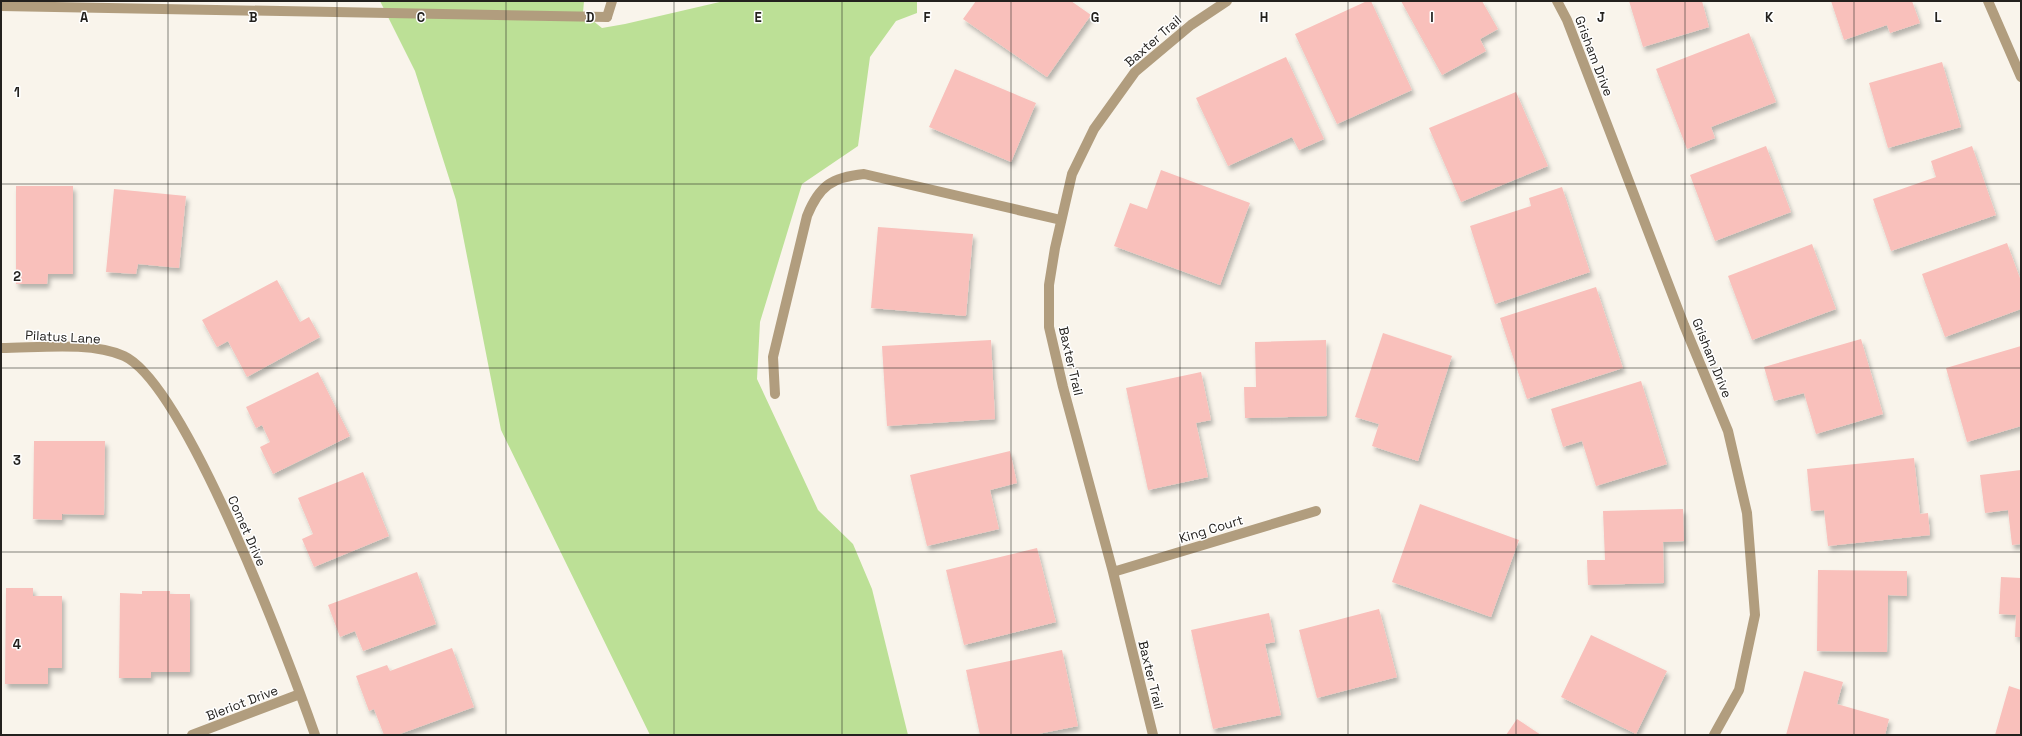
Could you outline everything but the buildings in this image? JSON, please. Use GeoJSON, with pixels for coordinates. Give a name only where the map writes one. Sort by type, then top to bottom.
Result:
{"type":"FeatureCollection","features":[{"type":"Feature","properties":{"kind":"street"},"geometry":{"type":"LineString","coordinates":[[1,6],[607,17],[612,1]]}},
{"type":"Feature","properties":{"kind":"street","name":"Baxter Trail"},"geometry":{"type":"LineString","coordinates":[[1152,735],[1113,572],[1063,387],[1049,327],[1049,284],[1061,220],[1072,174],[1094,129],[1135,72],[1191,25],[1227,1]]}},
{"type":"Feature","properties":{"kind":"street","name":"Grisham Drive"},"geometry":{"type":"LineString","coordinates":[[1557,1],[1567,20],[1684,325],[1728,431],[1747,513],[1754,615],[1739,690],[1714,735]]}},
{"type":"Feature","properties":{"kind":"street"},"geometry":{"type":"LineString","coordinates":[[1988,1],[2021,77]]}},
{"type":"Feature","properties":{"kind":"street"},"geometry":{"type":"LineString","coordinates":[[775,394],[773,357],[807,216],[813,201],[820,190],[834,180],[864,174],[1061,220]]}},
{"type":"Feature","properties":{"kind":"street","name":"Pilatus Lane"},"geometry":{"type":"LineString","coordinates":[[1,348],[74,348],[100,350],[124,357]]}},
{"type":"Feature","properties":{"kind":"street","name":"Comet Drive"},"geometry":{"type":"LineString","coordinates":[[124,357],[142,370],[168,404],[205,470],[241,549],[300,694],[315,735]]}},
{"type":"Feature","properties":{"kind":"street","name":"King Court"},"geometry":{"type":"LineString","coordinates":[[1113,572],[1316,511]]}},
{"type":"Feature","properties":{"kind":"street","name":"Bleriot Drive"},"geometry":{"type":"LineString","coordinates":[[192,735],[300,694]]}},
{"type":"Feature","properties":{"kind":"green space"},"geometry":{"type":"Polygon","coordinates":[[[380,1],[584,1],[583,13],[602,28],[724,1],[917,1],[917,13],[896,21],[870,57],[858,146],[802,184],[760,322],[757,379],[818,510],[853,544],[872,589],[908,735],[650,735],[501,430],[456,200],[415,71],[380,1]]]}}]}
